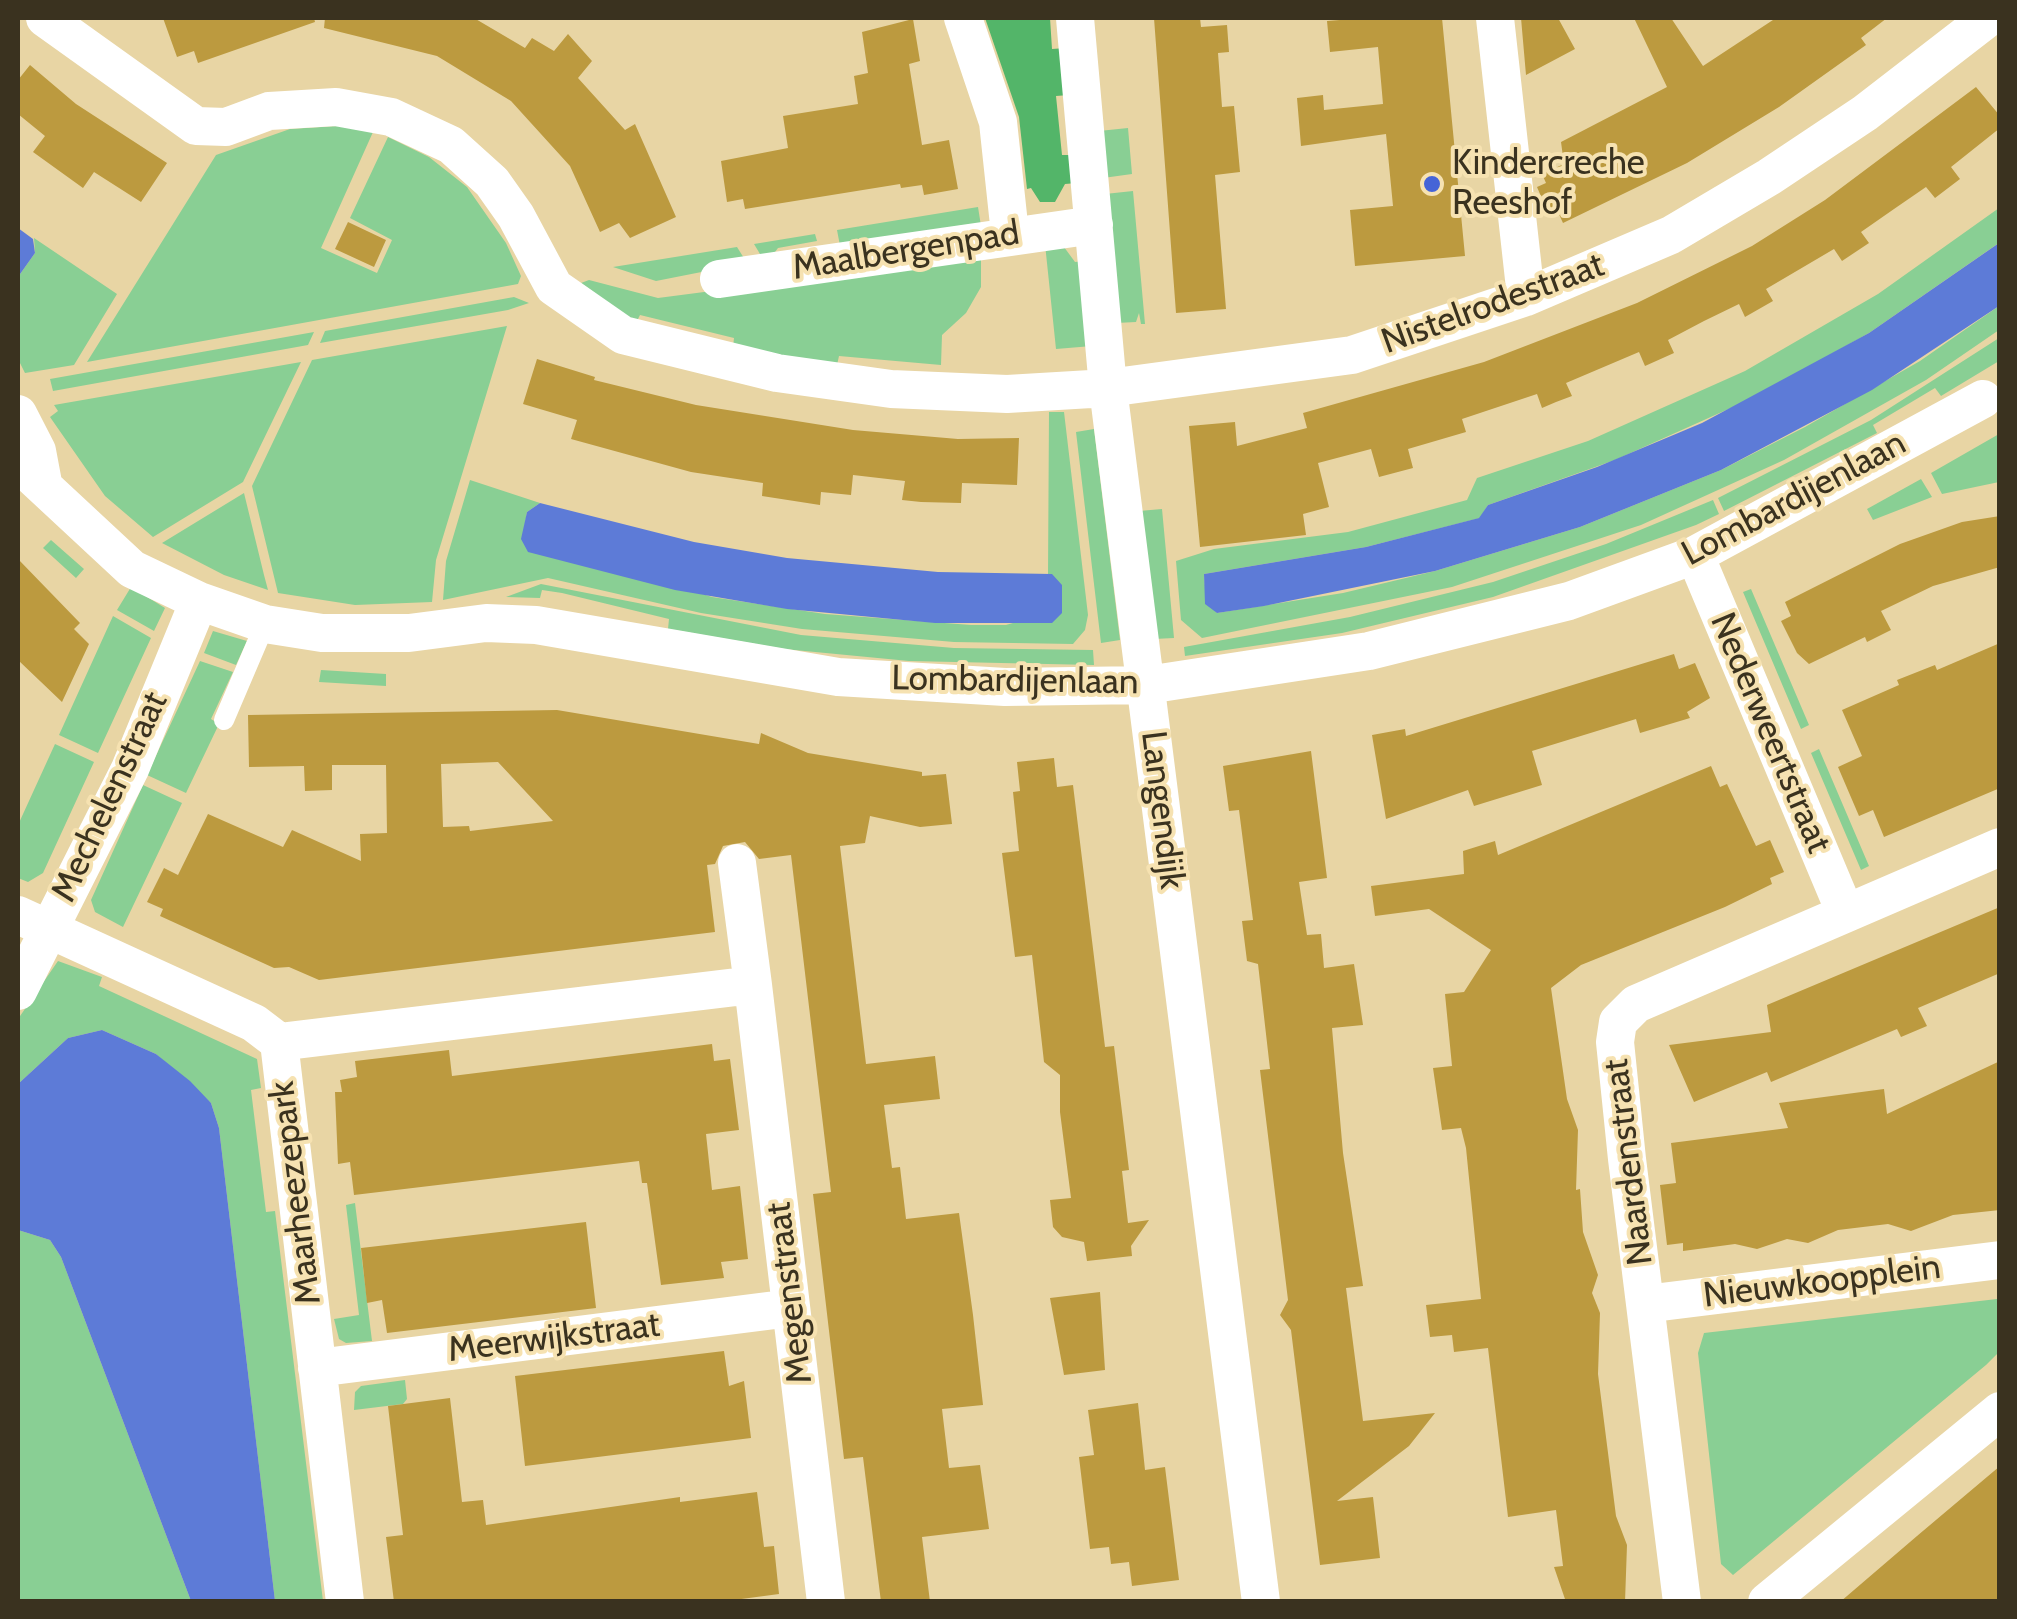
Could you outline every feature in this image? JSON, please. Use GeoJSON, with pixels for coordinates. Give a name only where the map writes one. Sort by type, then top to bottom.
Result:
{"type":"FeatureCollection","features":[{"type":"Feature","properties":{"kind":"street","name":"Nistelrodestraat"},"geometry":{"type":"LineString","coordinates":[[45,18],[196,126],[226,127],[270,111],[336,106],[391,117],[451,145],[492,182],[516,216],[554,287],[623,335],[777,373],[891,389],[1007,394],[1108,388],[1352,355],[1526,297],[1670,235],[1770,177],[1992,23]]}},
{"type":"Feature","properties":{"kind":"street"},"geometry":{"type":"LineString","coordinates":[[963,18],[998,122],[1010,234]]}},
{"type":"Feature","properties":{"kind":"street","name":"Langendijk"},"geometry":{"type":"LineString","coordinates":[[1075,18],[1108,388],[1261,1602]]}},
{"type":"Feature","properties":{"kind":"street"},"geometry":{"type":"LineString","coordinates":[[1495,18],[1526,297]]}},
{"type":"Feature","properties":{"kind":"street","name":"Maalbergenpad"},"geometry":{"type":"LineString","coordinates":[[719,280],[1094,224]]}},
{"type":"Feature","properties":{"kind":"street","name":"Lombardijenlaan"},"geometry":{"type":"LineString","coordinates":[[18,414],[36,451],[30,473],[112,554],[199,601],[265,624],[322,633],[392,633],[486,623],[536,625],[838,676],[1005,686],[1147,685],[1370,651],[1569,601],[1695,555],[1994,394]]}},
{"type":"Feature","properties":{"kind":"street","name":"Nederweertstraat"},"geometry":{"type":"LineString","coordinates":[[1695,555],[1845,912]]}},
{"type":"Feature","properties":{"kind":"street","name":"Mechelenstraat"},"geometry":{"type":"LineString","coordinates":[[18,991],[32,922],[130,770],[199,601]]}},
{"type":"Feature","properties":{"kind":"street","name":"Naardenstraat"},"geometry":{"type":"LineString","coordinates":[[1682,1602],[1645,1304],[1614,1161],[1618,1022],[1636,1004],[2000,847]]}},
{"type":"Feature","properties":{"kind":"street","name":"Megenstraat"},"geometry":{"type":"LineString","coordinates":[[737,862],[826,1602]]}},
{"type":"Feature","properties":{"kind":"street","name":"Maarheezepark"},"geometry":{"type":"LineString","coordinates":[[32,922],[254,1023],[279,1042],[345,1602]]}},
{"type":"Feature","properties":{"kind":"street"},"geometry":{"type":"LineString","coordinates":[[279,1042],[753,984]]}},
{"type":"Feature","properties":{"kind":"street","name":"Nieuwkoopplein"},"geometry":{"type":"LineString","coordinates":[[1645,1304],[2000,1260]]}},
{"type":"Feature","properties":{"kind":"street","name":"Meerwijkstraat"},"geometry":{"type":"LineString","coordinates":[[317,1368],[792,1308]]}},
{"type":"Feature","properties":{"kind":"street"},"geometry":{"type":"LineString","coordinates":[[1767,1602],[2000,1411]]}},
{"type":"Feature","properties":{"kind":"lane"},"geometry":{"type":"LineString","coordinates":[[224,720],[265,624]]}},
{"type":"Feature","properties":{"kind":"green space"},"geometry":{"type":"Polygon","coordinates":[[[985,18],[1050,18],[1052,49],[1066,48],[1069,95],[1056,96],[1062,155],[1075,155],[1077,183],[1065,184],[1055,202],[1040,202],[1031,188],[1027,189],[1019,117],[985,18]]]}},
{"type":"Feature","properties":{"kind":"green space"},"geometry":{"type":"Polygon","coordinates":[[[338,126],[373,132],[321,248],[377,273],[392,240],[350,218],[388,137],[429,157],[467,187],[506,243],[521,276],[518,284],[87,362],[216,155],[290,129],[338,126]]]}},
{"type":"Feature","properties":{"kind":"green space"},"geometry":{"type":"Polygon","coordinates":[[[1128,128],[1132,174],[1103,178],[1099,131],[1128,128]]]}},
{"type":"Feature","properties":{"kind":"green space"},"geometry":{"type":"Polygon","coordinates":[[[1133,191],[1145,324],[1141,324],[1139,313],[1136,322],[1116,323],[1105,194],[1133,191]]]}},
{"type":"Feature","properties":{"kind":"green space"},"geometry":{"type":"Polygon","coordinates":[[[978,207],[981,226],[963,225],[841,251],[837,230],[978,207]]]}},
{"type":"Feature","properties":{"kind":"green space"},"geometry":{"type":"Polygon","coordinates":[[[1999,208],[1999,243],[1869,333],[1753,398],[1615,460],[1488,505],[1480,518],[1366,547],[1204,574],[1206,600],[1217,613],[1343,593],[1435,571],[1580,527],[1721,470],[1805,427],[1920,361],[1999,306],[1999,330],[1926,380],[1784,460],[1641,525],[1452,587],[1202,638],[1181,620],[1176,561],[1214,549],[1348,532],[1467,500],[1477,478],[1588,441],[1745,371],[1878,294],[1999,208]]]}},
{"type":"Feature","properties":{"kind":"green space"},"geometry":{"type":"Polygon","coordinates":[[[815,234],[817,241],[778,248],[766,264],[754,244],[815,234]]]}},
{"type":"Feature","properties":{"kind":"green space"},"geometry":{"type":"Polygon","coordinates":[[[34,238],[117,294],[74,365],[25,373],[18,359],[18,277],[35,253],[34,238]]]}},
{"type":"Feature","properties":{"kind":"green space"},"geometry":{"type":"Polygon","coordinates":[[[1045,244],[1064,247],[1075,262],[1084,261],[1092,346],[1056,349],[1045,244]]]}},
{"type":"Feature","properties":{"kind":"green space"},"geometry":{"type":"Polygon","coordinates":[[[737,247],[747,263],[656,281],[613,267],[737,247]]]}},
{"type":"Feature","properties":{"kind":"green space"},"geometry":{"type":"Polygon","coordinates":[[[981,256],[981,287],[966,313],[942,335],[941,365],[839,356],[837,365],[733,347],[734,338],[640,315],[636,323],[581,283],[589,280],[658,298],[981,256]]]}},
{"type":"Feature","properties":{"kind":"green space"},"geometry":{"type":"Polygon","coordinates":[[[514,297],[529,303],[320,343],[325,331],[514,297]]]}},
{"type":"Feature","properties":{"kind":"green space"},"geometry":{"type":"Polygon","coordinates":[[[507,326],[436,560],[432,602],[355,605],[278,593],[252,486],[312,360],[507,326]]]}},
{"type":"Feature","properties":{"kind":"green space"},"geometry":{"type":"Polygon","coordinates":[[[314,332],[308,345],[53,391],[50,379],[314,332]]]}},
{"type":"Feature","properties":{"kind":"green space"},"geometry":{"type":"Polygon","coordinates":[[[1999,338],[1999,361],[1941,396],[1935,388],[1873,425],[1877,433],[1724,511],[1718,498],[1871,420],[1999,338]]]}},
{"type":"Feature","properties":{"kind":"green space"},"geometry":{"type":"Polygon","coordinates":[[[301,362],[243,482],[153,537],[105,496],[50,417],[58,411],[54,405],[301,362]]]}},
{"type":"Feature","properties":{"kind":"green space"},"geometry":{"type":"Polygon","coordinates":[[[1049,412],[1064,412],[1088,615],[1085,630],[1073,644],[954,642],[802,629],[701,613],[548,578],[443,600],[446,561],[470,480],[540,503],[527,512],[523,536],[712,597],[825,614],[971,625],[1006,625],[1061,609],[1061,589],[1048,574],[1049,412]]]}},
{"type":"Feature","properties":{"kind":"green space"},"geometry":{"type":"Polygon","coordinates":[[[1094,429],[1120,640],[1101,643],[1076,432],[1094,429]]]}},
{"type":"Feature","properties":{"kind":"green space"},"geometry":{"type":"Polygon","coordinates":[[[1999,434],[1999,482],[1942,494],[1931,473],[1999,434]]]}},
{"type":"Feature","properties":{"kind":"green space"},"geometry":{"type":"Polygon","coordinates":[[[1921,479],[1932,497],[1873,520],[1867,509],[1921,479]]]}},
{"type":"Feature","properties":{"kind":"green space"},"geometry":{"type":"Polygon","coordinates":[[[244,493],[268,590],[224,575],[162,543],[244,493]]]}},
{"type":"Feature","properties":{"kind":"green space"},"geometry":{"type":"Polygon","coordinates":[[[1713,500],[1719,514],[1696,525],[1493,597],[1342,633],[1185,656],[1184,647],[1350,617],[1493,582],[1606,544],[1713,500]]]}},
{"type":"Feature","properties":{"kind":"green space"},"geometry":{"type":"Polygon","coordinates":[[[1162,509],[1174,638],[1154,639],[1139,511],[1162,509]]]}},
{"type":"Feature","properties":{"kind":"green space"},"geometry":{"type":"Polygon","coordinates":[[[51,540],[84,569],[76,578],[43,548],[51,540]]]}},
{"type":"Feature","properties":{"kind":"green space"},"geometry":{"type":"Polygon","coordinates":[[[541,584],[801,635],[954,648],[1093,650],[1094,665],[909,661],[784,649],[668,629],[669,619],[562,593],[542,590],[540,598],[506,597],[541,584]]]}},
{"type":"Feature","properties":{"kind":"green space"},"geometry":{"type":"Polygon","coordinates":[[[131,587],[165,608],[154,631],[117,610],[131,587]]]}},
{"type":"Feature","properties":{"kind":"green space"},"geometry":{"type":"Polygon","coordinates":[[[1751,589],[1809,725],[1801,729],[1743,592],[1751,589]]]}},
{"type":"Feature","properties":{"kind":"green space"},"geometry":{"type":"Polygon","coordinates":[[[113,616],[151,638],[98,753],[59,735],[113,616]]]}},
{"type":"Feature","properties":{"kind":"green space"},"geometry":{"type":"Polygon","coordinates":[[[213,631],[247,641],[236,665],[204,653],[213,631]]]}},
{"type":"Feature","properties":{"kind":"green space"},"geometry":{"type":"Polygon","coordinates":[[[200,661],[233,672],[211,719],[219,724],[186,793],[147,775],[200,661]]]}},
{"type":"Feature","properties":{"kind":"green space"},"geometry":{"type":"Polygon","coordinates":[[[321,670],[386,674],[386,686],[319,682],[321,670]]]}},
{"type":"Feature","properties":{"kind":"green space"},"geometry":{"type":"Polygon","coordinates":[[[55,744],[94,762],[43,873],[28,882],[18,878],[18,825],[55,744]]]}},
{"type":"Feature","properties":{"kind":"green space"},"geometry":{"type":"Polygon","coordinates":[[[1819,749],[1869,866],[1861,870],[1811,753],[1819,749]]]}},
{"type":"Feature","properties":{"kind":"green space"},"geometry":{"type":"Polygon","coordinates":[[[143,785],[182,803],[123,927],[95,912],[91,900],[143,785]]]}},
{"type":"Feature","properties":{"kind":"green space"},"geometry":{"type":"Polygon","coordinates":[[[58,961],[102,977],[99,986],[257,1059],[261,1088],[251,1090],[266,1212],[275,1211],[323,1601],[275,1601],[219,1128],[211,1103],[156,1054],[102,1030],[68,1038],[18,1084],[18,1019],[58,961]]]}},
{"type":"Feature","properties":{"kind":"green space"},"geometry":{"type":"Polygon","coordinates":[[[355,1203],[372,1341],[346,1343],[339,1339],[334,1319],[359,1315],[346,1205],[355,1203]]]}},
{"type":"Feature","properties":{"kind":"green space"},"geometry":{"type":"Polygon","coordinates":[[[18,1230],[50,1240],[61,1257],[191,1601],[18,1602],[18,1230]]]}},
{"type":"Feature","properties":{"kind":"green space"},"geometry":{"type":"Polygon","coordinates":[[[1997,1299],[1999,1352],[1986,1365],[1733,1575],[1721,1564],[1698,1353],[1704,1333],[1997,1299]]]}},
{"type":"Feature","properties":{"kind":"green space"},"geometry":{"type":"Polygon","coordinates":[[[405,1380],[407,1399],[403,1404],[354,1410],[355,1392],[361,1386],[405,1380]]]}},
{"type":"Feature","properties":{"kind":"water"},"geometry":{"type":"Polygon","coordinates":[[[18,228],[33,239],[35,253],[18,277],[18,228]]]}},
{"type":"Feature","properties":{"kind":"water"},"geometry":{"type":"Polygon","coordinates":[[[1999,243],[1999,306],[1872,390],[1721,470],[1580,527],[1435,571],[1217,613],[1205,604],[1204,574],[1366,547],[1479,518],[1488,505],[1597,467],[1702,423],[1869,333],[1999,243]]]}},
{"type":"Feature","properties":{"kind":"water"},"geometry":{"type":"Polygon","coordinates":[[[540,503],[694,542],[787,558],[938,572],[1052,574],[1062,585],[1062,613],[1052,623],[935,623],[787,609],[675,590],[528,552],[521,539],[527,512],[540,503]]]}},
{"type":"Feature","properties":{"kind":"water"},"geometry":{"type":"Polygon","coordinates":[[[102,1030],[156,1054],[190,1081],[211,1103],[219,1128],[275,1601],[191,1601],[61,1257],[50,1240],[18,1230],[18,1084],[68,1038],[102,1030]]]}},
{"type":"Feature","properties":{"kind":"building"},"geometry":{"type":"Polygon","coordinates":[[[163,18],[314,18],[315,22],[198,63],[194,51],[177,57],[163,18]]]}},
{"type":"Feature","properties":{"kind":"building"},"geometry":{"type":"Polygon","coordinates":[[[325,18],[474,18],[525,48],[532,38],[554,51],[568,34],[592,61],[578,78],[625,130],[635,124],[676,217],[630,238],[619,223],[600,232],[570,166],[511,101],[437,56],[324,28],[325,18]]]}},
{"type":"Feature","properties":{"kind":"building"},"geometry":{"type":"Polygon","coordinates":[[[1154,18],[1200,18],[1201,27],[1227,25],[1229,52],[1218,53],[1222,107],[1234,106],[1240,172],[1215,175],[1226,309],[1176,313],[1154,18]]]}},
{"type":"Feature","properties":{"kind":"building"},"geometry":{"type":"Polygon","coordinates":[[[1442,18],[1465,256],[1355,266],[1350,210],[1393,206],[1386,134],[1301,146],[1297,98],[1323,95],[1324,110],[1383,104],[1378,47],[1330,52],[1327,21],[1442,18]]]}},
{"type":"Feature","properties":{"kind":"building"},"geometry":{"type":"Polygon","coordinates":[[[1521,18],[1558,18],[1575,49],[1526,75],[1521,18]]]}},
{"type":"Feature","properties":{"kind":"building"},"geometry":{"type":"Polygon","coordinates":[[[1634,18],[1671,18],[1703,66],[1776,18],[1887,18],[1861,38],[1866,45],[1779,107],[1687,163],[1563,223],[1557,210],[1548,213],[1537,187],[1546,183],[1542,174],[1564,164],[1561,142],[1667,87],[1634,18]]]}},
{"type":"Feature","properties":{"kind":"building"},"geometry":{"type":"Polygon","coordinates":[[[913,19],[920,61],[909,64],[922,145],[949,140],[958,189],[924,195],[922,185],[901,188],[900,184],[745,209],[743,199],[727,202],[721,161],[788,148],[783,116],[858,104],[854,76],[868,73],[862,32],[913,19]]]}},
{"type":"Feature","properties":{"kind":"building"},"geometry":{"type":"Polygon","coordinates":[[[30,65],[76,104],[167,163],[141,202],[94,172],[83,188],[33,152],[45,136],[18,114],[18,80],[30,65]]]}},
{"type":"Feature","properties":{"kind":"building"},"geometry":{"type":"Polygon","coordinates":[[[1976,87],[2000,116],[2000,128],[1951,167],[1960,179],[1935,198],[1926,187],[1894,209],[1861,232],[1869,243],[1842,261],[1834,249],[1766,289],[1773,301],[1745,317],[1739,304],[1704,321],[1668,340],[1674,353],[1645,366],[1639,352],[1566,383],[1572,396],[1542,408],[1537,394],[1462,419],[1466,432],[1408,449],[1413,468],[1379,477],[1371,449],[1318,463],[1329,507],[1303,514],[1306,535],[1200,547],[1189,426],[1235,422],[1237,446],[1307,428],[1303,413],[1484,362],[1637,303],[1752,246],[1825,200],[1976,87]]]}},
{"type":"Feature","properties":{"kind":"building"},"geometry":{"type":"Polygon","coordinates":[[[348,222],[386,240],[374,267],[335,249],[348,222]]]}},
{"type":"Feature","properties":{"kind":"building"},"geometry":{"type":"Polygon","coordinates":[[[537,359],[595,377],[594,380],[696,405],[853,430],[958,439],[1019,438],[1017,485],[962,483],[961,503],[921,502],[902,500],[905,481],[853,475],[851,495],[821,492],[820,505],[762,496],[763,483],[691,472],[571,439],[577,420],[523,404],[537,359]]]}},
{"type":"Feature","properties":{"kind":"building"},"geometry":{"type":"Polygon","coordinates":[[[2000,516],[2000,567],[1933,586],[1881,611],[1891,630],[1867,642],[1865,637],[1809,664],[1797,653],[1781,621],[1791,616],[1785,602],[1900,544],[1962,522],[2000,516]]]}},
{"type":"Feature","properties":{"kind":"building"},"geometry":{"type":"Polygon","coordinates":[[[18,559],[80,623],[74,629],[89,644],[62,702],[18,660],[18,559]]]}},
{"type":"Feature","properties":{"kind":"building"},"geometry":{"type":"Polygon","coordinates":[[[2000,643],[2000,788],[1884,837],[1873,810],[1859,816],[1838,767],[1862,756],[1842,710],[1899,685],[1897,680],[1935,665],[1937,670],[2000,643]]]}},
{"type":"Feature","properties":{"kind":"building"},"geometry":{"type":"Polygon","coordinates":[[[1674,654],[1679,669],[1695,663],[1710,698],[1687,712],[1690,718],[1640,733],[1636,719],[1532,751],[1542,785],[1474,806],[1468,790],[1386,819],[1372,735],[1405,729],[1406,736],[1674,654]]]}},
{"type":"Feature","properties":{"kind":"building"},"geometry":{"type":"Polygon","coordinates":[[[557,710],[759,744],[761,733],[808,753],[922,772],[922,776],[946,774],[952,824],[920,827],[870,816],[865,843],[840,846],[866,1064],[935,1056],[940,1099],[884,1105],[892,1168],[900,1167],[906,1219],[959,1213],[973,1315],[983,1405],[942,1409],[949,1468],[980,1465],[989,1529],[922,1537],[930,1602],[881,1602],[863,1457],[844,1459],[813,1194],[831,1192],[791,855],[759,859],[745,842],[723,846],[715,864],[707,865],[715,932],[319,980],[289,967],[274,968],[160,916],[163,909],[147,902],[164,868],[178,875],[208,814],[283,847],[292,830],[361,861],[360,834],[387,833],[386,765],[332,765],[332,790],[305,791],[304,766],[249,767],[248,715],[557,710]],[[498,762],[441,764],[443,827],[469,826],[470,831],[553,821],[498,762]]]}},
{"type":"Feature","properties":{"kind":"building"},"geometry":{"type":"Polygon","coordinates":[[[1311,751],[1327,878],[1299,882],[1307,935],[1321,934],[1324,968],[1354,964],[1363,1025],[1332,1028],[1343,1153],[1363,1286],[1346,1288],[1363,1421],[1435,1413],[1409,1446],[1337,1501],[1373,1497],[1380,1558],[1320,1565],[1291,1330],[1280,1315],[1288,1300],[1260,1070],[1270,1069],[1258,964],[1247,961],[1242,921],[1253,920],[1239,810],[1229,811],[1223,766],[1311,751]]]}},
{"type":"Feature","properties":{"kind":"building"},"geometry":{"type":"Polygon","coordinates":[[[1054,758],[1057,787],[1073,785],[1105,1047],[1114,1046],[1129,1170],[1122,1171],[1128,1223],[1149,1220],[1131,1246],[1132,1256],[1087,1261],[1084,1242],[1062,1237],[1053,1227],[1050,1200],[1071,1198],[1060,1112],[1060,1075],[1044,1062],[1032,955],[1015,957],[1002,853],[1019,851],[1013,792],[1020,791],[1017,762],[1054,758]]]}},
{"type":"Feature","properties":{"kind":"building"},"geometry":{"type":"Polygon","coordinates":[[[1711,766],[1720,787],[1727,784],[1756,846],[1770,840],[1784,872],[1770,878],[1772,884],[1725,907],[1581,965],[1551,988],[1567,1099],[1578,1130],[1576,1190],[1580,1189],[1583,1232],[1598,1275],[1592,1293],[1600,1313],[1598,1374],[1616,1516],[1627,1545],[1625,1602],[1566,1602],[1554,1567],[1563,1566],[1556,1510],[1508,1517],[1488,1348],[1454,1352],[1452,1335],[1430,1337],[1426,1305],[1481,1299],[1466,1148],[1461,1128],[1442,1130],[1433,1068],[1452,1066],[1445,994],[1464,992],[1491,950],[1429,909],[1375,916],[1371,886],[1464,874],[1463,851],[1495,841],[1498,855],[1711,766]]]}},
{"type":"Feature","properties":{"kind":"building"},"geometry":{"type":"Polygon","coordinates":[[[2000,907],[2000,973],[1918,1008],[1927,1026],[1901,1037],[1897,1029],[1771,1082],[1767,1072],[1694,1102],[1669,1045],[1771,1032],[1767,1005],[2000,907]]]}},
{"type":"Feature","properties":{"kind":"building"},"geometry":{"type":"Polygon","coordinates":[[[712,1044],[714,1061],[730,1059],[739,1130],[706,1134],[712,1190],[740,1186],[748,1259],[721,1262],[724,1278],[661,1285],[647,1183],[642,1183],[639,1161],[354,1195],[350,1162],[338,1164],[335,1092],[342,1092],[340,1080],[357,1077],[355,1061],[449,1050],[452,1076],[712,1044]]]}},
{"type":"Feature","properties":{"kind":"building"},"geometry":{"type":"Polygon","coordinates":[[[2000,1061],[2000,1210],[1953,1215],[1911,1231],[1888,1224],[1838,1230],[1808,1243],[1787,1239],[1757,1249],[1735,1244],[1683,1251],[1683,1243],[1667,1245],[1660,1185],[1676,1183],[1671,1143],[1788,1128],[1779,1103],[1884,1089],[1887,1114],[2000,1061]]]}},
{"type":"Feature","properties":{"kind":"building"},"geometry":{"type":"Polygon","coordinates":[[[586,1222],[596,1308],[387,1333],[382,1300],[367,1303],[361,1248],[586,1222]]]}},
{"type":"Feature","properties":{"kind":"building"},"geometry":{"type":"Polygon","coordinates":[[[1100,1292],[1105,1370],[1064,1375],[1050,1298],[1100,1292]]]}},
{"type":"Feature","properties":{"kind":"building"},"geometry":{"type":"Polygon","coordinates":[[[724,1351],[729,1386],[744,1381],[751,1438],[525,1466],[515,1376],[724,1351]]]}},
{"type":"Feature","properties":{"kind":"building"},"geometry":{"type":"Polygon","coordinates":[[[450,1398],[462,1502],[483,1500],[486,1525],[680,1497],[680,1502],[757,1492],[764,1547],[774,1546],[779,1594],[719,1602],[394,1602],[386,1537],[403,1535],[388,1406],[450,1398]]]}},
{"type":"Feature","properties":{"kind":"building"},"geometry":{"type":"Polygon","coordinates":[[[1138,1403],[1145,1470],[1165,1467],[1179,1580],[1132,1586],[1129,1562],[1111,1564],[1109,1547],[1090,1549],[1079,1457],[1094,1455],[1088,1410],[1138,1403]]]}},
{"type":"Feature","properties":{"kind":"building"},"geometry":{"type":"Polygon","coordinates":[[[2000,1466],[2000,1602],[1840,1602],[1917,1536],[2000,1466]]]}},
{"type":"Feature","properties":{"kind":"place","name":"Kindercreche Reeshof"},"geometry":{"type":"Point","coordinates":[1432,184]}}]}
